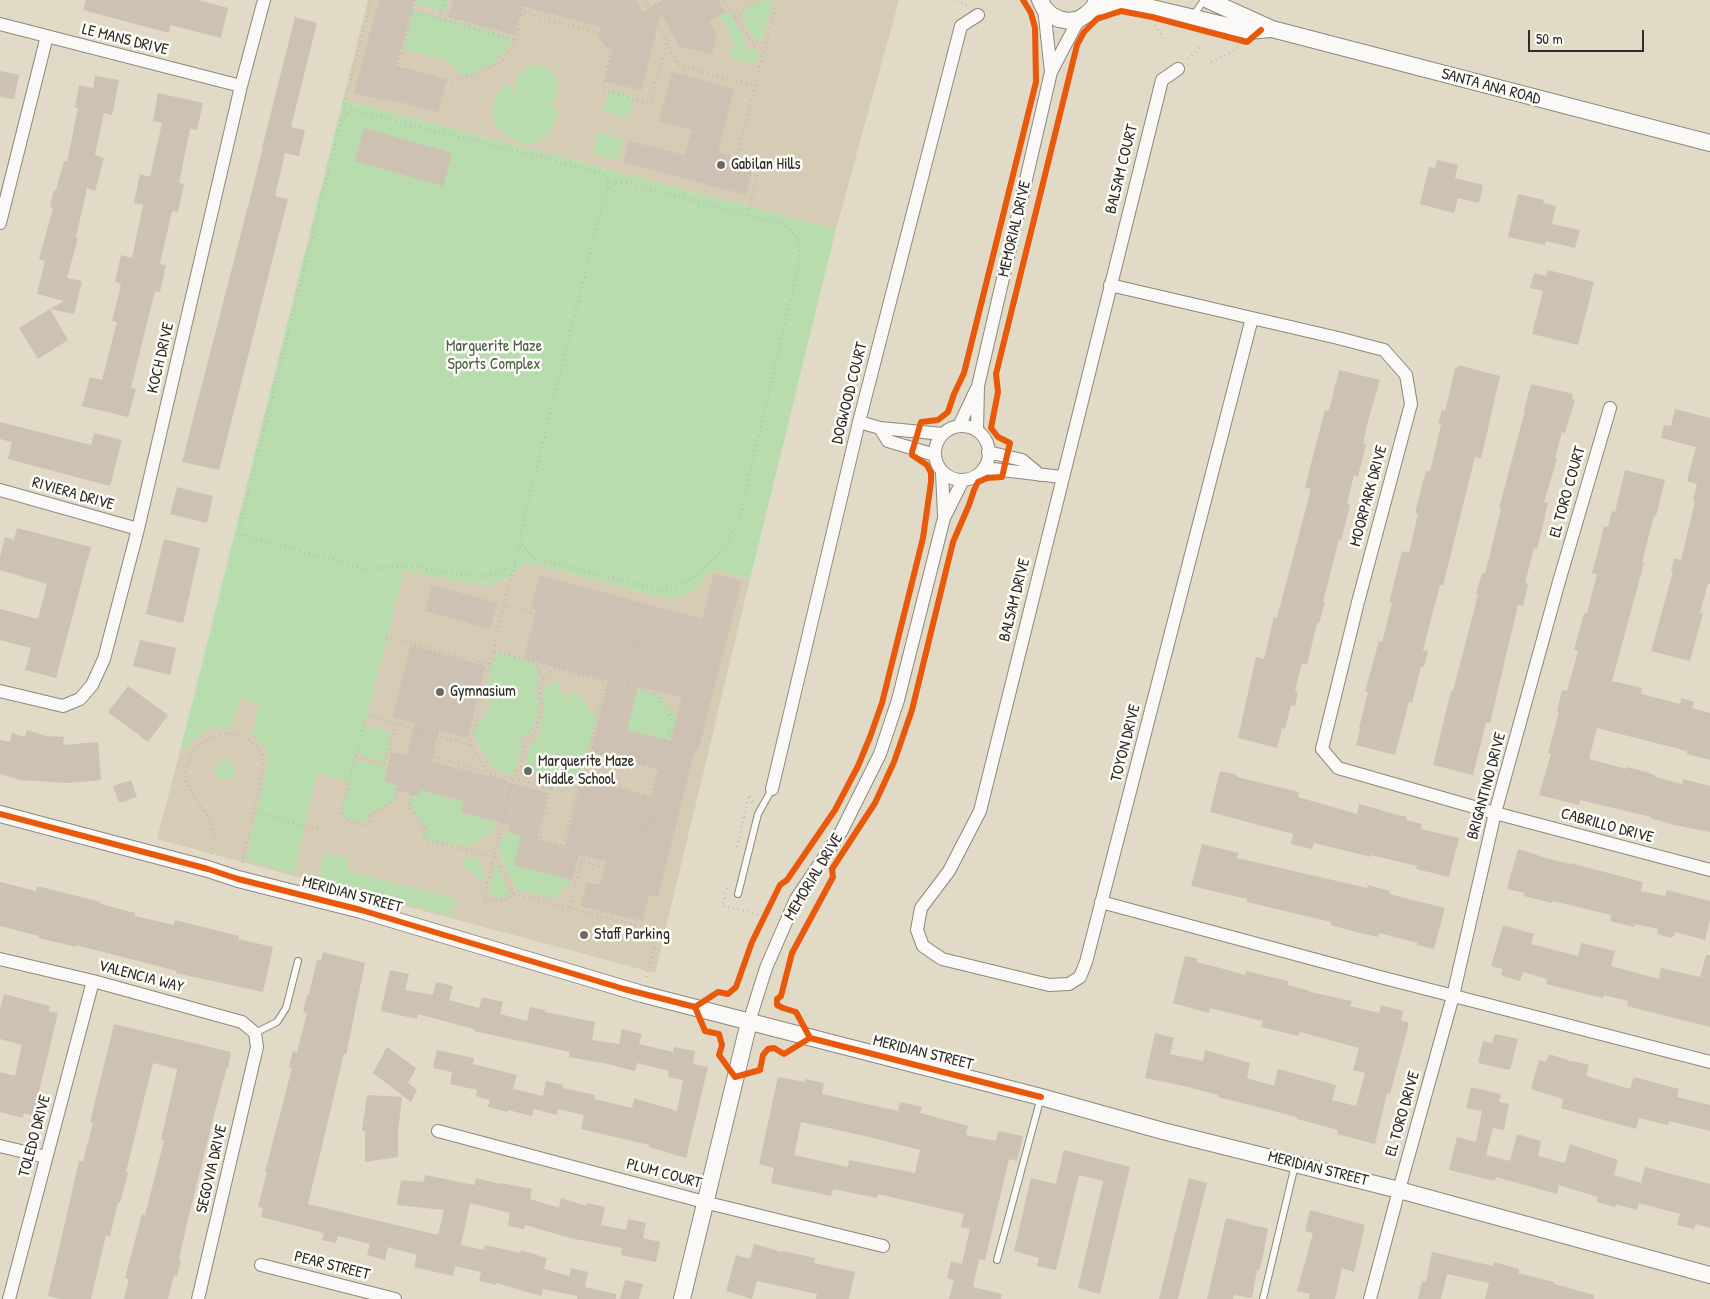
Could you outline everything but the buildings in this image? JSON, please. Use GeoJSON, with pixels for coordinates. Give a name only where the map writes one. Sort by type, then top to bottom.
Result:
{"type":"FeatureCollection","features":[{"type":"Feature","properties":{"kind":"street","name":"KOCH DRIVE"},"geometry":{"type":"LineString","coordinates":[[0,692],[63,706],[80,699],[92,685],[104,659],[138,529],[241,86],[264,0]]}},
{"type":"Feature","properties":{"kind":"street","name":"SANTA ANA ROAD"},"geometry":{"type":"LineString","coordinates":[[1208,0],[1272,29],[1710,143]]}},
{"type":"Feature","properties":{"kind":"street"},"geometry":{"type":"LineString","coordinates":[[1042,4],[1050,15],[1059,19],[1069,21],[1078,19]]}},
{"type":"Feature","properties":{"kind":"street"},"geometry":{"type":"LineString","coordinates":[[1042,4],[1051,72]]}},
{"type":"Feature","properties":{"kind":"street","name":"SANTA ANA ROAD"},"geometry":{"type":"LineString","coordinates":[[1078,19],[1087,14],[1095,4],[1135,4],[1249,31],[1272,29]]}},
{"type":"Feature","properties":{"kind":"street","name":"DOGWOOD COURT"},"geometry":{"type":"LineString","coordinates":[[772,789],[859,422],[961,26],[978,15]]}},
{"type":"Feature","properties":{"kind":"street"},"geometry":{"type":"LineString","coordinates":[[1051,72],[1078,19]]}},
{"type":"Feature","properties":{"kind":"street","name":"LE MANS DRIVE"},"geometry":{"type":"LineString","coordinates":[[0,24],[241,86]]}},
{"type":"Feature","properties":{"kind":"street"},"geometry":{"type":"LineString","coordinates":[[0,223],[47,36]]}},
{"type":"Feature","properties":{"kind":"street","name":"BALSAM COURT"},"geometry":{"type":"LineString","coordinates":[[1110,285],[1162,80],[1178,69]]}},
{"type":"Feature","properties":{"kind":"street","name":"MEMORIAL DRIVE"},"geometry":{"type":"LineString","coordinates":[[978,386],[1051,72]]}},
{"type":"Feature","properties":{"kind":"street","name":"MOORPARK DRIVE"},"geometry":{"type":"LineString","coordinates":[[1110,285],[1384,350],[1406,375],[1411,404],[1360,592],[1322,749],[1338,768],[1495,813]]}},
{"type":"Feature","properties":{"kind":"street","name":"BALSAM DRIVE"},"geometry":{"type":"LineString","coordinates":[[921,908],[949,871],[980,811],[1110,285]]}},
{"type":"Feature","properties":{"kind":"street","name":"TOYON DRIVE"},"geometry":{"type":"LineString","coordinates":[[921,908],[917,930],[923,946],[942,959],[1049,985],[1069,984],[1080,977],[1086,962],[1252,318]]}},
{"type":"Feature","properties":{"kind":"street"},"geometry":{"type":"LineString","coordinates":[[959,426],[978,386]]}},
{"type":"Feature","properties":{"kind":"street"},"geometry":{"type":"LineString","coordinates":[[977,431],[978,386]]}},
{"type":"Feature","properties":{"kind":"street","name":"EL TORO COURT"},"geometry":{"type":"LineString","coordinates":[[1558,586],[1610,408]]}},
{"type":"Feature","properties":{"kind":"street"},"geometry":{"type":"LineString","coordinates":[[859,422],[880,428],[943,434]]}},
{"type":"Feature","properties":{"kind":"street"},"geometry":{"type":"LineString","coordinates":[[942,472],[954,479],[963,480],[978,474],[984,468],[988,460],[987,444],[977,431],[959,426],[943,434],[937,442],[935,455],[942,472],[944,518]]}},
{"type":"Feature","properties":{"kind":"street"},"geometry":{"type":"LineString","coordinates":[[880,428],[888,441],[935,455]]}},
{"type":"Feature","properties":{"kind":"street"},"geometry":{"type":"LineString","coordinates":[[988,452],[1022,460],[1040,475]]}},
{"type":"Feature","properties":{"kind":"street"},"geometry":{"type":"LineString","coordinates":[[984,468],[1062,477]]}},
{"type":"Feature","properties":{"kind":"street"},"geometry":{"type":"LineString","coordinates":[[944,518],[963,480]]}},
{"type":"Feature","properties":{"kind":"street","name":"RIVIERA DRIVE"},"geometry":{"type":"LineString","coordinates":[[0,490],[138,529]]}},
{"type":"Feature","properties":{"kind":"street","name":"MEMORIAL DRIVE"},"geometry":{"type":"LineString","coordinates":[[682,1299],[704,1201],[749,1022],[766,968],[796,899],[841,832],[880,754],[898,700],[944,518]]}},
{"type":"Feature","properties":{"kind":"street","name":"BRIGANTINO DRIVE"},"geometry":{"type":"LineString","coordinates":[[1453,996],[1495,813],[1558,586]]}},
{"type":"Feature","properties":{"kind":"street","name":"CABRILLO DRIVE"},"geometry":{"type":"LineString","coordinates":[[1495,813],[1710,870]]}},
{"type":"Feature","properties":{"kind":"street","name":"MERIDIAN STREET"},"geometry":{"type":"LineString","coordinates":[[0,814],[208,869],[238,879],[361,910],[642,994],[1041,1097],[1163,1131],[1398,1190],[1710,1275]]}},
{"type":"Feature","properties":{"kind":"street"},"geometry":{"type":"LineString","coordinates":[[1101,902],[1710,1062]]}},
{"type":"Feature","properties":{"kind":"street","name":"VALENCIA WAY"},"geometry":{"type":"LineString","coordinates":[[0,959],[93,981],[242,1022],[255,1033]]}},
{"type":"Feature","properties":{"kind":"street","name":"TOLEDO DRIVE"},"geometry":{"type":"LineString","coordinates":[[10,1299],[93,981]]}},
{"type":"Feature","properties":{"kind":"street","name":"EL TORO DRIVE"},"geometry":{"type":"LineString","coordinates":[[1370,1299],[1398,1190],[1453,996]]}},
{"type":"Feature","properties":{"kind":"street","name":"SEGOVIA DRIVE"},"geometry":{"type":"LineString","coordinates":[[198,1299],[257,1047],[255,1033]]}},
{"type":"Feature","properties":{"kind":"street","name":"PLUM COURT"},"geometry":{"type":"LineString","coordinates":[[438,1131],[882,1246]]}},
{"type":"Feature","properties":{"kind":"street"},"geometry":{"type":"LineString","coordinates":[[0,1146],[46,1157]]}},
{"type":"Feature","properties":{"kind":"street","name":"PEAR STREET"},"geometry":{"type":"LineString","coordinates":[[261,1265],[395,1299]]}},
{"type":"Feature","properties":{"kind":"lane"},"geometry":{"type":"LineString","coordinates":[[1193,17],[1204,0]]}},
{"type":"Feature","properties":{"kind":"lane"},"geometry":{"type":"LineString","coordinates":[[738,894],[758,814],[772,789]]}},
{"type":"Feature","properties":{"kind":"lane"},"geometry":{"type":"LineString","coordinates":[[255,1033],[277,1022],[286,1008],[298,960]]}},
{"type":"Feature","properties":{"kind":"lane"},"geometry":{"type":"LineString","coordinates":[[997,1260],[1041,1097]]}},
{"type":"Feature","properties":{"kind":"lane"},"geometry":{"type":"LineString","coordinates":[[1263,1299],[1295,1164]]}},
{"type":"Feature","properties":{"kind":"path"},"geometry":{"type":"LineString","coordinates":[[346,114],[344,107],[371,0]]}},
{"type":"Feature","properties":{"kind":"path"},"geometry":{"type":"LineString","coordinates":[[415,0],[398,66],[452,81],[481,73],[502,61],[516,40],[522,12],[528,0]]}},
{"type":"Feature","properties":{"kind":"path"},"geometry":{"type":"LineString","coordinates":[[439,18],[444,0]]}},
{"type":"Feature","properties":{"kind":"path"},"geometry":{"type":"LineString","coordinates":[[645,0],[678,65],[755,86]]}},
{"type":"Feature","properties":{"kind":"path"},"geometry":{"type":"LineString","coordinates":[[650,8],[664,0]]}},
{"type":"Feature","properties":{"kind":"path"},"geometry":{"type":"LineString","coordinates":[[735,17],[759,0]]}},
{"type":"Feature","properties":{"kind":"path"},"geometry":{"type":"LineString","coordinates":[[748,215],[760,162],[737,156],[777,0]]}},
{"type":"Feature","properties":{"kind":"path"},"geometry":{"type":"LineString","coordinates":[[724,1],[755,47],[764,50]]}},
{"type":"Feature","properties":{"kind":"path"},"geometry":{"type":"LineString","coordinates":[[412,12],[516,40]]}},
{"type":"Feature","properties":{"kind":"path"},"geometry":{"type":"LineString","coordinates":[[522,12],[600,34],[612,48],[603,90],[650,104],[667,43]]}},
{"type":"Feature","properties":{"kind":"path"},"geometry":{"type":"LineString","coordinates":[[1161,19],[1153,20],[1164,38]]}},
{"type":"Feature","properties":{"kind":"path"},"geometry":{"type":"LineString","coordinates":[[1238,39],[1247,42]]}},
{"type":"Feature","properties":{"kind":"path"},"geometry":{"type":"LineString","coordinates":[[1211,62],[1229,54],[1247,42]]}},
{"type":"Feature","properties":{"kind":"path"},"geometry":{"type":"LineString","coordinates":[[1178,69],[1200,47]]}},
{"type":"Feature","properties":{"kind":"path"},"geometry":{"type":"LineString","coordinates":[[514,566],[488,576],[471,576],[409,566],[366,569],[238,534],[341,121],[351,111],[603,173],[609,181],[607,191],[521,531],[522,544],[529,555],[540,560],[663,591],[676,587],[694,577],[718,555],[730,539],[742,506],[799,264],[800,246],[796,236],[784,225],[629,183],[616,183],[607,191]]}},
{"type":"Feature","properties":{"kind":"path"},"geometry":{"type":"LineString","coordinates":[[470,745],[514,566],[522,544]]}},
{"type":"Feature","properties":{"kind":"path"},"geometry":{"type":"LineString","coordinates":[[504,605],[686,654]]}},
{"type":"Feature","properties":{"kind":"path"},"geometry":{"type":"LineString","coordinates":[[386,637],[490,664]]}},
{"type":"Feature","properties":{"kind":"path"},"geometry":{"type":"LineString","coordinates":[[638,640],[628,684],[653,690],[671,718],[668,736],[674,738],[671,749],[696,755]]}},
{"type":"Feature","properties":{"kind":"path"},"geometry":{"type":"LineString","coordinates":[[493,651],[536,663],[543,678]]}},
{"type":"Feature","properties":{"kind":"path"},"geometry":{"type":"LineString","coordinates":[[580,777],[652,796],[658,769],[589,751],[605,682],[555,668],[543,678],[538,696],[542,703],[535,734],[525,741],[521,766],[513,778],[484,900],[504,900],[514,895],[570,907],[631,924],[642,929],[651,938],[654,948],[642,994]]}},
{"type":"Feature","properties":{"kind":"path"},"geometry":{"type":"LineString","coordinates":[[397,790],[395,800],[368,816],[370,822],[367,824],[346,819],[341,813],[366,715],[470,745],[489,773]]}},
{"type":"Feature","properties":{"kind":"path"},"geometry":{"type":"LineString","coordinates":[[356,756],[385,764],[396,724]]}},
{"type":"Feature","properties":{"kind":"path"},"geometry":{"type":"LineString","coordinates":[[208,869],[214,839],[211,821],[186,783],[185,769],[195,748],[202,742],[213,736],[229,733],[244,736],[256,746],[263,757],[263,770],[238,879]]}},
{"type":"Feature","properties":{"kind":"path"},"geometry":{"type":"LineString","coordinates":[[441,736],[436,758],[563,792],[580,777]]}},
{"type":"Feature","properties":{"kind":"path"},"geometry":{"type":"LineString","coordinates":[[551,788],[538,840],[564,846],[580,777]]}},
{"type":"Feature","properties":{"kind":"path"},"geometry":{"type":"LineString","coordinates":[[412,794],[410,808],[425,829],[423,835],[425,840],[494,856],[514,895]]}},
{"type":"Feature","properties":{"kind":"path"},"geometry":{"type":"LineString","coordinates":[[254,812],[320,830]]}},
{"type":"Feature","properties":{"kind":"path"},"geometry":{"type":"LineString","coordinates":[[581,861],[599,866],[608,822],[647,832],[650,819],[680,827]]}},
{"type":"Feature","properties":{"kind":"path"},"geometry":{"type":"LineString","coordinates":[[570,907],[582,855]]}},
{"type":"Feature","properties":{"kind":"path"},"geometry":{"type":"LineString","coordinates":[[759,927],[768,910]]}},
{"type":"Feature","properties":{"kind":"shaded area","name":"Gabilan Hills"},"geometry":{"type":"Polygon","coordinates":[[[368,0],[899,0],[836,229],[343,100],[368,0]]]}},
{"type":"Feature","properties":{"kind":"shaded area","name":"Marguerite Maze Middle School"},"geometry":{"type":"Polygon","coordinates":[[[526,562],[668,599],[692,593],[713,569],[750,579],[655,973],[157,839],[197,687],[279,708],[274,738],[362,732],[404,570],[488,586],[510,577],[526,562]]]}},
{"type":"Feature","properties":{"kind":"green space"},"geometry":{"type":"Polygon","coordinates":[[[416,0],[448,0],[445,12],[415,4],[416,0]]]}},
{"type":"Feature","properties":{"kind":"green space"},"geometry":{"type":"Polygon","coordinates":[[[762,0],[773,1],[762,41],[754,39],[742,17],[745,9],[762,0]]]}},
{"type":"Feature","properties":{"kind":"green space"},"geometry":{"type":"Polygon","coordinates":[[[413,10],[514,38],[504,53],[496,60],[466,76],[456,72],[447,61],[404,49],[413,10]]]}},
{"type":"Feature","properties":{"kind":"green space"},"geometry":{"type":"Polygon","coordinates":[[[727,11],[743,35],[746,48],[760,51],[756,64],[730,58],[734,41],[720,16],[727,11]]]}},
{"type":"Feature","properties":{"kind":"green space"},"geometry":{"type":"Polygon","coordinates":[[[535,65],[549,68],[557,79],[557,93],[554,99],[543,108],[555,100],[557,115],[554,126],[543,138],[536,143],[523,143],[509,138],[499,129],[493,118],[493,109],[498,93],[508,83],[516,97],[514,87],[518,74],[529,66],[535,65]]]}},
{"type":"Feature","properties":{"kind":"green space"},"geometry":{"type":"Polygon","coordinates":[[[609,90],[634,96],[629,118],[603,111],[609,90]]]}},
{"type":"Feature","properties":{"kind":"green space","name":"Marguerite Maze Sports Complex"},"geometry":{"type":"Polygon","coordinates":[[[343,100],[836,229],[750,579],[713,569],[692,593],[668,599],[526,562],[510,577],[488,586],[404,571],[364,727],[391,732],[384,762],[362,756],[358,751],[354,764],[361,761],[387,767],[384,782],[397,785],[394,800],[367,816],[370,819],[367,823],[346,819],[342,812],[350,781],[317,773],[294,873],[246,860],[268,762],[266,748],[252,735],[259,703],[239,698],[232,728],[220,727],[206,731],[180,752],[343,100]]]}},
{"type":"Feature","properties":{"kind":"green space"},"geometry":{"type":"Polygon","coordinates":[[[598,132],[623,139],[618,160],[592,154],[598,132]]]}},
{"type":"Feature","properties":{"kind":"green space"},"geometry":{"type":"Polygon","coordinates":[[[497,653],[535,662],[535,669],[539,679],[535,694],[540,702],[532,732],[522,737],[518,763],[512,774],[501,772],[492,767],[474,736],[478,721],[486,716],[492,693],[487,686],[497,653]]]}},
{"type":"Feature","properties":{"kind":"green space"},"geometry":{"type":"Polygon","coordinates":[[[556,681],[564,696],[579,693],[596,719],[583,772],[563,788],[546,784],[526,762],[531,742],[538,738],[545,705],[542,695],[547,687],[556,681]]]}},
{"type":"Feature","properties":{"kind":"green space"},"geometry":{"type":"Polygon","coordinates":[[[637,689],[658,694],[677,718],[670,741],[627,730],[637,689]]]}},
{"type":"Feature","properties":{"kind":"green space"},"geometry":{"type":"Polygon","coordinates":[[[225,760],[232,763],[235,770],[232,777],[225,780],[218,777],[215,770],[218,763],[225,760]]]}},
{"type":"Feature","properties":{"kind":"green space"},"geometry":{"type":"Polygon","coordinates":[[[420,790],[464,802],[461,813],[497,822],[492,833],[479,839],[470,847],[426,839],[424,836],[427,830],[411,807],[413,795],[419,796],[420,790]]]}},
{"type":"Feature","properties":{"kind":"green space"},"geometry":{"type":"Polygon","coordinates":[[[508,832],[521,836],[514,865],[572,880],[555,898],[517,891],[498,853],[501,840],[508,832]]]}},
{"type":"Feature","properties":{"kind":"green space"},"geometry":{"type":"Polygon","coordinates":[[[324,853],[347,858],[348,871],[456,899],[452,916],[319,880],[324,853]]]}},
{"type":"Feature","properties":{"kind":"green space"},"geometry":{"type":"Polygon","coordinates":[[[466,857],[479,860],[484,874],[480,883],[475,874],[463,866],[466,857]]]}},
{"type":"Feature","properties":{"kind":"green space"},"geometry":{"type":"Polygon","coordinates":[[[495,863],[510,893],[502,898],[490,896],[495,863]]]}},
{"type":"Feature","properties":{"kind":"cycle path"},"geometry":{"type":"LineString","coordinates":[[695,1007],[718,992],[728,994],[736,987],[752,942],[780,885],[787,880],[835,810],[858,766],[882,703],[923,538],[931,482],[931,473],[927,465],[912,455],[912,452],[921,422],[938,420],[948,412],[964,373],[1036,82],[1035,28],[1031,13],[1023,0]]}},
{"type":"Feature","properties":{"kind":"cycle path"},"geometry":{"type":"LineString","coordinates":[[810,1038],[796,1012],[777,1005],[777,999],[781,996],[792,953],[833,877],[832,869],[875,803],[894,762],[912,710],[953,542],[974,490],[978,482],[987,478],[1002,477],[1010,443],[998,437],[991,428],[998,392],[996,374],[1077,45],[1084,32],[1097,19],[1121,11],[1152,17],[1247,42],[1261,30]]}},
{"type":"Feature","properties":{"kind":"cycle path"},"geometry":{"type":"LineString","coordinates":[[0,814],[208,869],[238,879],[361,910],[624,989],[695,1007]]}},
{"type":"Feature","properties":{"kind":"cycle path"},"geometry":{"type":"LineString","coordinates":[[695,1007],[705,1031],[719,1034],[722,1045],[719,1055],[735,1077],[760,1070],[763,1055],[768,1049],[774,1048],[784,1054],[810,1038]]}},
{"type":"Feature","properties":{"kind":"cycle path"},"geometry":{"type":"LineString","coordinates":[[810,1038],[1041,1097]]}},
{"type":"Feature","properties":{"kind":"place","name":"Gabilan Hills"},"geometry":{"type":"Point","coordinates":[721,165]}},
{"type":"Feature","properties":{"kind":"place","name":"Gymnasium"},"geometry":{"type":"Point","coordinates":[440,692]}},
{"type":"Feature","properties":{"kind":"place","name":"Marguerite Maze Middle School"},"geometry":{"type":"Point","coordinates":[528,771]}},
{"type":"Feature","properties":{"kind":"place","name":"Staff Parking"},"geometry":{"type":"Point","coordinates":[584,935]}}]}
